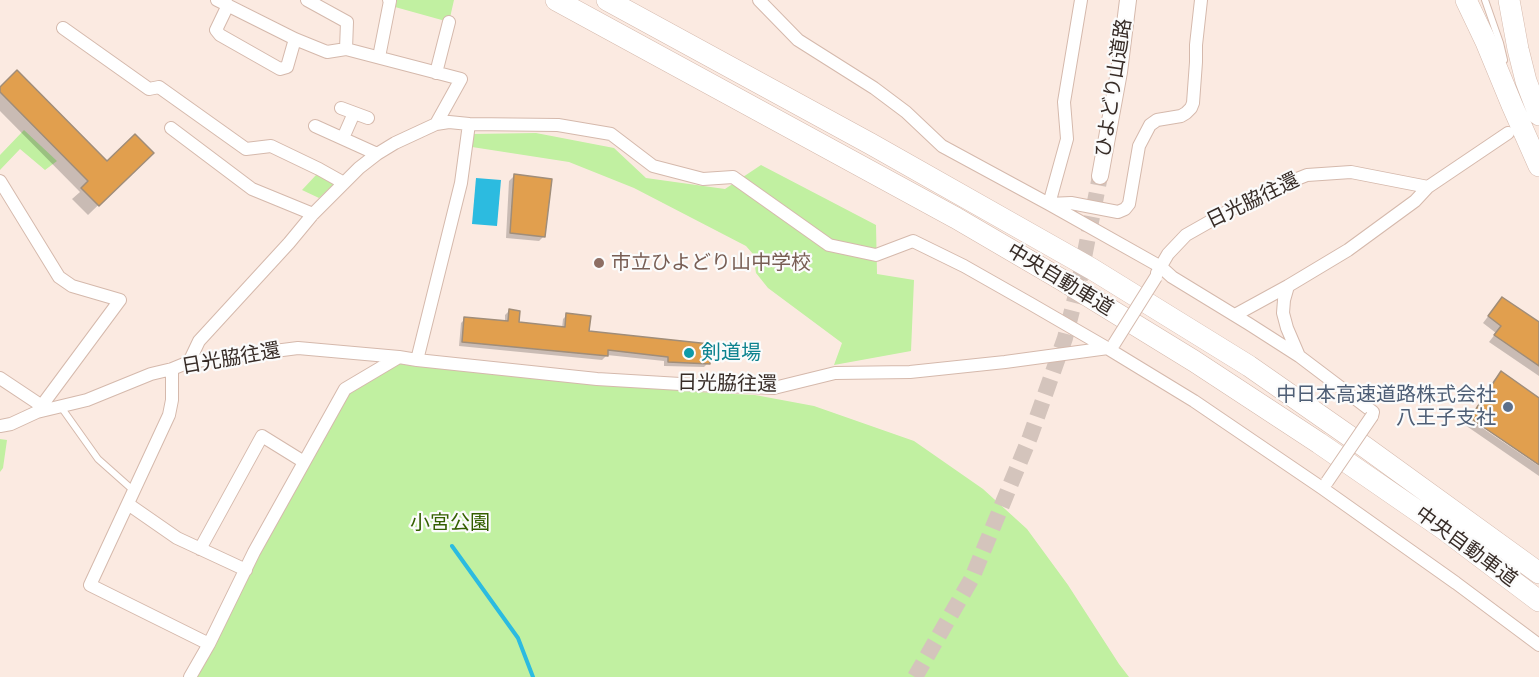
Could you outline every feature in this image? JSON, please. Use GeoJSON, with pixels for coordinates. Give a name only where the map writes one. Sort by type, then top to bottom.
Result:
{"type":"FeatureCollection","features":[{"type":"Feature","properties":{"kind":"highway","name":"中央自動車道"},"geometry":{"type":"LineString","coordinates":[[556,0],[956,218],[1103,305],[1329,449],[1445,530],[1539,601]]}},
{"type":"Feature","properties":{"kind":"highway","name":"中央自動車道"},"geometry":{"type":"LineString","coordinates":[[607,0],[872,144],[1092,269],[1250,366],[1539,573]]}},
{"type":"Feature","properties":{"kind":"highway"},"geometry":{"type":"LineString","coordinates":[[1466,0],[1539,166]]}},
{"type":"Feature","properties":{"kind":"highway"},"geometry":{"type":"LineString","coordinates":[[1509,0],[1526,81],[1539,115]]}},
{"type":"Feature","properties":{"kind":"highway"},"geometry":{"type":"LineString","coordinates":[[1521,0],[1528,41],[1539,81]]}},
{"type":"Feature","properties":{"kind":"highway"},"geometry":{"type":"LineString","coordinates":[[1365,447],[1539,560]]}},
{"type":"Feature","properties":{"kind":"street"},"geometry":{"type":"LineString","coordinates":[[307,0],[347,22],[346,49]]}},
{"type":"Feature","properties":{"kind":"street"},"geometry":{"type":"LineString","coordinates":[[379,57],[389,0]]}},
{"type":"Feature","properties":{"kind":"street"},"geometry":{"type":"LineString","coordinates":[[759,0],[798,40],[874,88],[906,112],[942,146],[1048,204],[1158,272],[1235,315],[1299,356],[1373,412],[1325,485]]}},
{"type":"Feature","properties":{"kind":"street"},"geometry":{"type":"LineString","coordinates":[[1048,204],[1067,139],[1064,102],[1080,0]]}},
{"type":"Feature","properties":{"kind":"street","name":"ひよどり山道路"},"geometry":{"type":"LineString","coordinates":[[1100,176],[1119,72],[1128,0]]}},
{"type":"Feature","properties":{"kind":"street"},"geometry":{"type":"LineString","coordinates":[[1048,204],[1071,203],[1118,212],[1127,207],[1139,146],[1150,125],[1157,120],[1181,116],[1193,103],[1201,0]]}},
{"type":"Feature","properties":{"kind":"street"},"geometry":{"type":"LineString","coordinates":[[295,39],[287,67],[280,69],[220,35],[216,30],[223,3],[295,39],[327,52],[346,49],[461,79],[436,124]]}},
{"type":"Feature","properties":{"kind":"street"},"geometry":{"type":"LineString","coordinates":[[436,73],[448,22]]}},
{"type":"Feature","properties":{"kind":"street"},"geometry":{"type":"LineString","coordinates":[[63,28],[149,89],[159,87],[246,149],[271,147],[319,168],[344,183]]}},
{"type":"Feature","properties":{"kind":"street"},"geometry":{"type":"LineString","coordinates":[[341,108],[368,118]]}},
{"type":"Feature","properties":{"kind":"street"},"geometry":{"type":"LineString","coordinates":[[343,138],[354,113]]}},
{"type":"Feature","properties":{"kind":"street"},"geometry":{"type":"LineString","coordinates":[[189,362],[200,341],[313,214],[377,154],[395,143],[436,124],[449,122],[558,125],[611,134],[653,166],[703,179],[733,177],[829,245],[876,255],[913,241],[964,266],[1111,346],[1325,485],[1539,645]]}},
{"type":"Feature","properties":{"kind":"street"},"geometry":{"type":"LineString","coordinates":[[417,360],[461,183],[469,124]]}},
{"type":"Feature","properties":{"kind":"street"},"geometry":{"type":"LineString","coordinates":[[315,126],[377,154]]}},
{"type":"Feature","properties":{"kind":"street"},"geometry":{"type":"LineString","coordinates":[[171,128],[252,189],[313,214]]}},
{"type":"Feature","properties":{"kind":"street"},"geometry":{"type":"LineString","coordinates":[[1235,315],[1348,250],[1407,207],[1428,187],[1508,132]]}},
{"type":"Feature","properties":{"kind":"street","name":"日光脇往還"},"geometry":{"type":"LineString","coordinates":[[0,426],[11,424],[40,409],[87,400],[151,374],[189,362],[298,348],[597,379],[697,386],[774,388],[835,373],[910,372],[1005,362],[1111,346],[1178,243],[1197,228],[1246,201],[1307,175],[1351,172],[1428,187]]}},
{"type":"Feature","properties":{"kind":"street"},"geometry":{"type":"LineString","coordinates":[[0,180],[59,277],[72,286],[120,300],[40,409],[0,378]]}},
{"type":"Feature","properties":{"kind":"street"},"geometry":{"type":"LineString","coordinates":[[1288,286],[1283,313],[1299,356]]}},
{"type":"Feature","properties":{"kind":"street"},"geometry":{"type":"LineString","coordinates":[[190,677],[254,552],[345,389],[399,357]]}},
{"type":"Feature","properties":{"kind":"street"},"geometry":{"type":"LineString","coordinates":[[172,369],[172,400],[169,415],[90,585],[208,644]]}},
{"type":"Feature","properties":{"kind":"street"},"geometry":{"type":"LineString","coordinates":[[200,549],[262,436],[304,462]]}},
{"type":"Feature","properties":{"kind":"street"},"geometry":{"type":"LineString","coordinates":[[128,504],[177,538],[246,570]]}},
{"type":"Feature","properties":{"kind":"lane"},"geometry":{"type":"LineString","coordinates":[[1485,0],[1500,43],[1504,64]]}},
{"type":"Feature","properties":{"kind":"lane"},"geometry":{"type":"LineString","coordinates":[[1506,74],[1512,105]]}},
{"type":"Feature","properties":{"kind":"lane"},"geometry":{"type":"LineString","coordinates":[[61,406],[99,459],[134,491]]}},
{"type":"Feature","properties":{"kind":"green space"},"geometry":{"type":"Polygon","coordinates":[[[397,0],[454,0],[449,22],[395,7],[397,0]]]}},
{"type":"Feature","properties":{"kind":"green space"},"geometry":{"type":"Polygon","coordinates":[[[24,130],[57,161],[45,170],[20,149],[0,170],[0,155],[24,130]]]}},
{"type":"Feature","properties":{"kind":"green space"},"geometry":{"type":"Polygon","coordinates":[[[536,133],[614,148],[646,178],[725,189],[761,165],[876,225],[877,274],[914,280],[911,351],[834,365],[842,343],[768,288],[756,273],[753,254],[746,246],[634,188],[569,162],[472,147],[472,134],[536,133]]]}},
{"type":"Feature","properties":{"kind":"green space"},"geometry":{"type":"Polygon","coordinates":[[[317,174],[334,184],[319,198],[302,190],[317,174]]]}},
{"type":"Feature","properties":{"kind":"green space","name":"小宮公園"},"geometry":{"type":"Polygon","coordinates":[[[395,362],[616,385],[755,395],[814,406],[914,441],[983,489],[1027,529],[1068,585],[1129,677],[190,677],[345,389],[395,362]]]}},
{"type":"Feature","properties":{"kind":"green space"},"geometry":{"type":"Polygon","coordinates":[[[0,439],[7,440],[3,468],[0,472],[0,439]]]}},
{"type":"Feature","properties":{"kind":"water"},"geometry":{"type":"Polygon","coordinates":[[[476,178],[501,180],[497,226],[472,224],[476,178]]]}},
{"type":"Feature","properties":{"kind":"building"},"geometry":{"type":"Polygon","coordinates":[[[17,70],[107,161],[135,134],[154,153],[99,206],[81,188],[88,181],[0,92],[0,87],[17,70]]]}},
{"type":"Feature","properties":{"kind":"building"},"geometry":{"type":"Polygon","coordinates":[[[514,174],[552,179],[545,237],[510,233],[514,174]]]}},
{"type":"Feature","properties":{"kind":"building","name":"中日本高速道路株式会社 八王子支社"},"geometry":{"type":"Polygon","coordinates":[[[1502,297],[1539,322],[1539,366],[1494,335],[1501,326],[1488,316],[1502,297]]]}},
{"type":"Feature","properties":{"kind":"building"},"geometry":{"type":"Polygon","coordinates":[[[509,309],[520,311],[519,322],[565,327],[566,313],[591,316],[589,331],[710,344],[710,364],[668,362],[668,357],[608,350],[608,356],[462,342],[464,317],[508,321],[509,309]]]}},
{"type":"Feature","properties":{"kind":"building","name":"中日本高速道路株式会社 八王子支社"},"geometry":{"type":"Polygon","coordinates":[[[1501,371],[1539,398],[1539,465],[1470,418],[1501,371]]]}},
{"type":"Feature","properties":{"kind":"waterway"},"geometry":{"type":"LineString","coordinates":[[452,546],[518,638],[533,677]]}},
{"type":"Feature","properties":{"kind":"tunnel"},"geometry":{"type":"LineString","coordinates":[[915,677],[972,578],[1030,437],[1065,338],[1079,283],[1100,176]]}},
{"type":"Feature","properties":{"kind":"place","name":"市立ひよどり山中学校"},"geometry":{"type":"Point","coordinates":[599,263]}},
{"type":"Feature","properties":{"kind":"place","name":"剣道場"},"geometry":{"type":"Point","coordinates":[689,353]}},
{"type":"Feature","properties":{"kind":"place","name":"中日本高速道路株式会社 八王子支社"},"geometry":{"type":"Point","coordinates":[1508,407]}}]}
